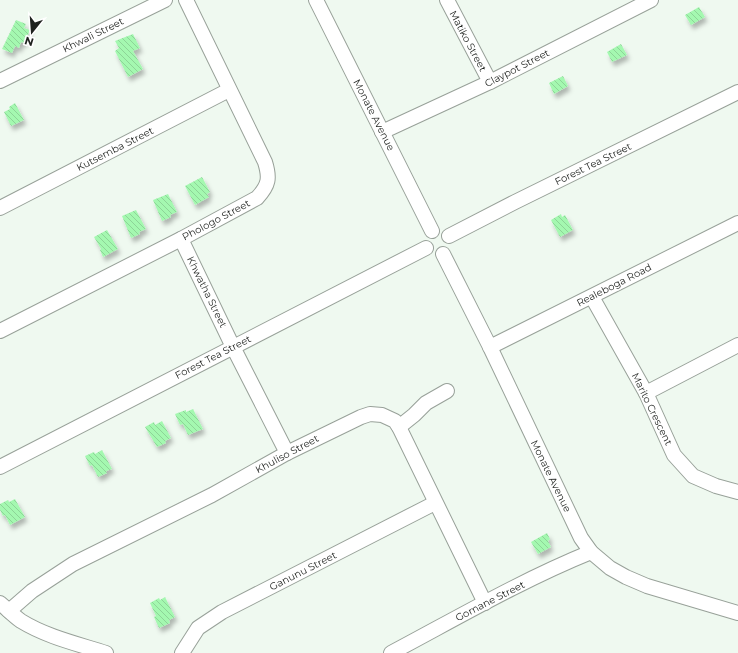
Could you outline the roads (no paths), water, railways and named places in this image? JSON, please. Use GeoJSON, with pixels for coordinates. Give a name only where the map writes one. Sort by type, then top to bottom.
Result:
{"type":"FeatureCollection","features":[{"type":"Feature","properties":{"kind":"street","name":"Khwali Street"},"geometry":{"type":"LineString","coordinates":[[0,80],[165,0]]}},
{"type":"Feature","properties":{"kind":"street","name":"Phologo Street"},"geometry":{"type":"LineString","coordinates":[[0,331],[181,239],[257,198],[263,192],[269,175],[265,162],[186,0]]}},
{"type":"Feature","properties":{"kind":"street","name":"Monate Avenue"},"geometry":{"type":"LineString","coordinates":[[316,0],[432,230]]}},
{"type":"Feature","properties":{"kind":"street","name":"Matiko Street"},"geometry":{"type":"LineString","coordinates":[[447,0],[490,82]]}},
{"type":"Feature","properties":{"kind":"street","name":"Claypot Street"},"geometry":{"type":"LineString","coordinates":[[382,132],[490,82],[651,0]]}},
{"type":"Feature","properties":{"kind":"street","name":"Kutsemba Street"},"geometry":{"type":"LineString","coordinates":[[0,208],[229,90]]}},
{"type":"Feature","properties":{"kind":"street","name":"Forest Tea Street"},"geometry":{"type":"LineString","coordinates":[[449,236],[738,92]]}},
{"type":"Feature","properties":{"kind":"street","name":"Realeboga Road"},"geometry":{"type":"LineString","coordinates":[[490,347],[738,223]]}},
{"type":"Feature","properties":{"kind":"street"},"geometry":{"type":"LineString","coordinates":[[432,230],[442,230],[449,236],[450,246],[444,254],[434,254],[429,252],[426,248],[426,236],[432,230]]}},
{"type":"Feature","properties":{"kind":"street","name":"Khwatha Street"},"geometry":{"type":"LineString","coordinates":[[181,239],[233,347],[287,453]]}},
{"type":"Feature","properties":{"kind":"street","name":"Forest Tea Street"},"geometry":{"type":"LineString","coordinates":[[0,467],[426,248]]}},
{"type":"Feature","properties":{"kind":"street","name":"Monate Avenue"},"geometry":{"type":"LineString","coordinates":[[444,254],[581,538],[591,552],[610,568],[647,586],[738,613]]}},
{"type":"Feature","properties":{"kind":"street","name":"Marito Crescent"},"geometry":{"type":"LineString","coordinates":[[592,297],[646,393],[674,455],[693,476],[738,492]]}},
{"type":"Feature","properties":{"kind":"street"},"geometry":{"type":"LineString","coordinates":[[646,393],[738,345]]}},
{"type":"Feature","properties":{"kind":"street"},"geometry":{"type":"LineString","coordinates":[[399,427],[426,403],[447,391]]}},
{"type":"Feature","properties":{"kind":"street","name":"Khuliso Street"},"geometry":{"type":"LineString","coordinates":[[4,607],[32,591],[73,564],[212,495],[287,453],[360,416],[370,414],[388,417],[395,421],[399,427],[485,603]]}},
{"type":"Feature","properties":{"kind":"street","name":"Ganunu Street"},"geometry":{"type":"LineString","coordinates":[[182,653],[198,628],[222,612],[435,503]]}},
{"type":"Feature","properties":{"kind":"street","name":"Gomane Street"},"geometry":{"type":"LineString","coordinates":[[391,653],[485,603],[591,552]]}},
{"type":"Feature","properties":{"kind":"street"},"geometry":{"type":"LineString","coordinates":[[4,607],[20,621],[32,627],[51,635],[106,653]]}}]}
